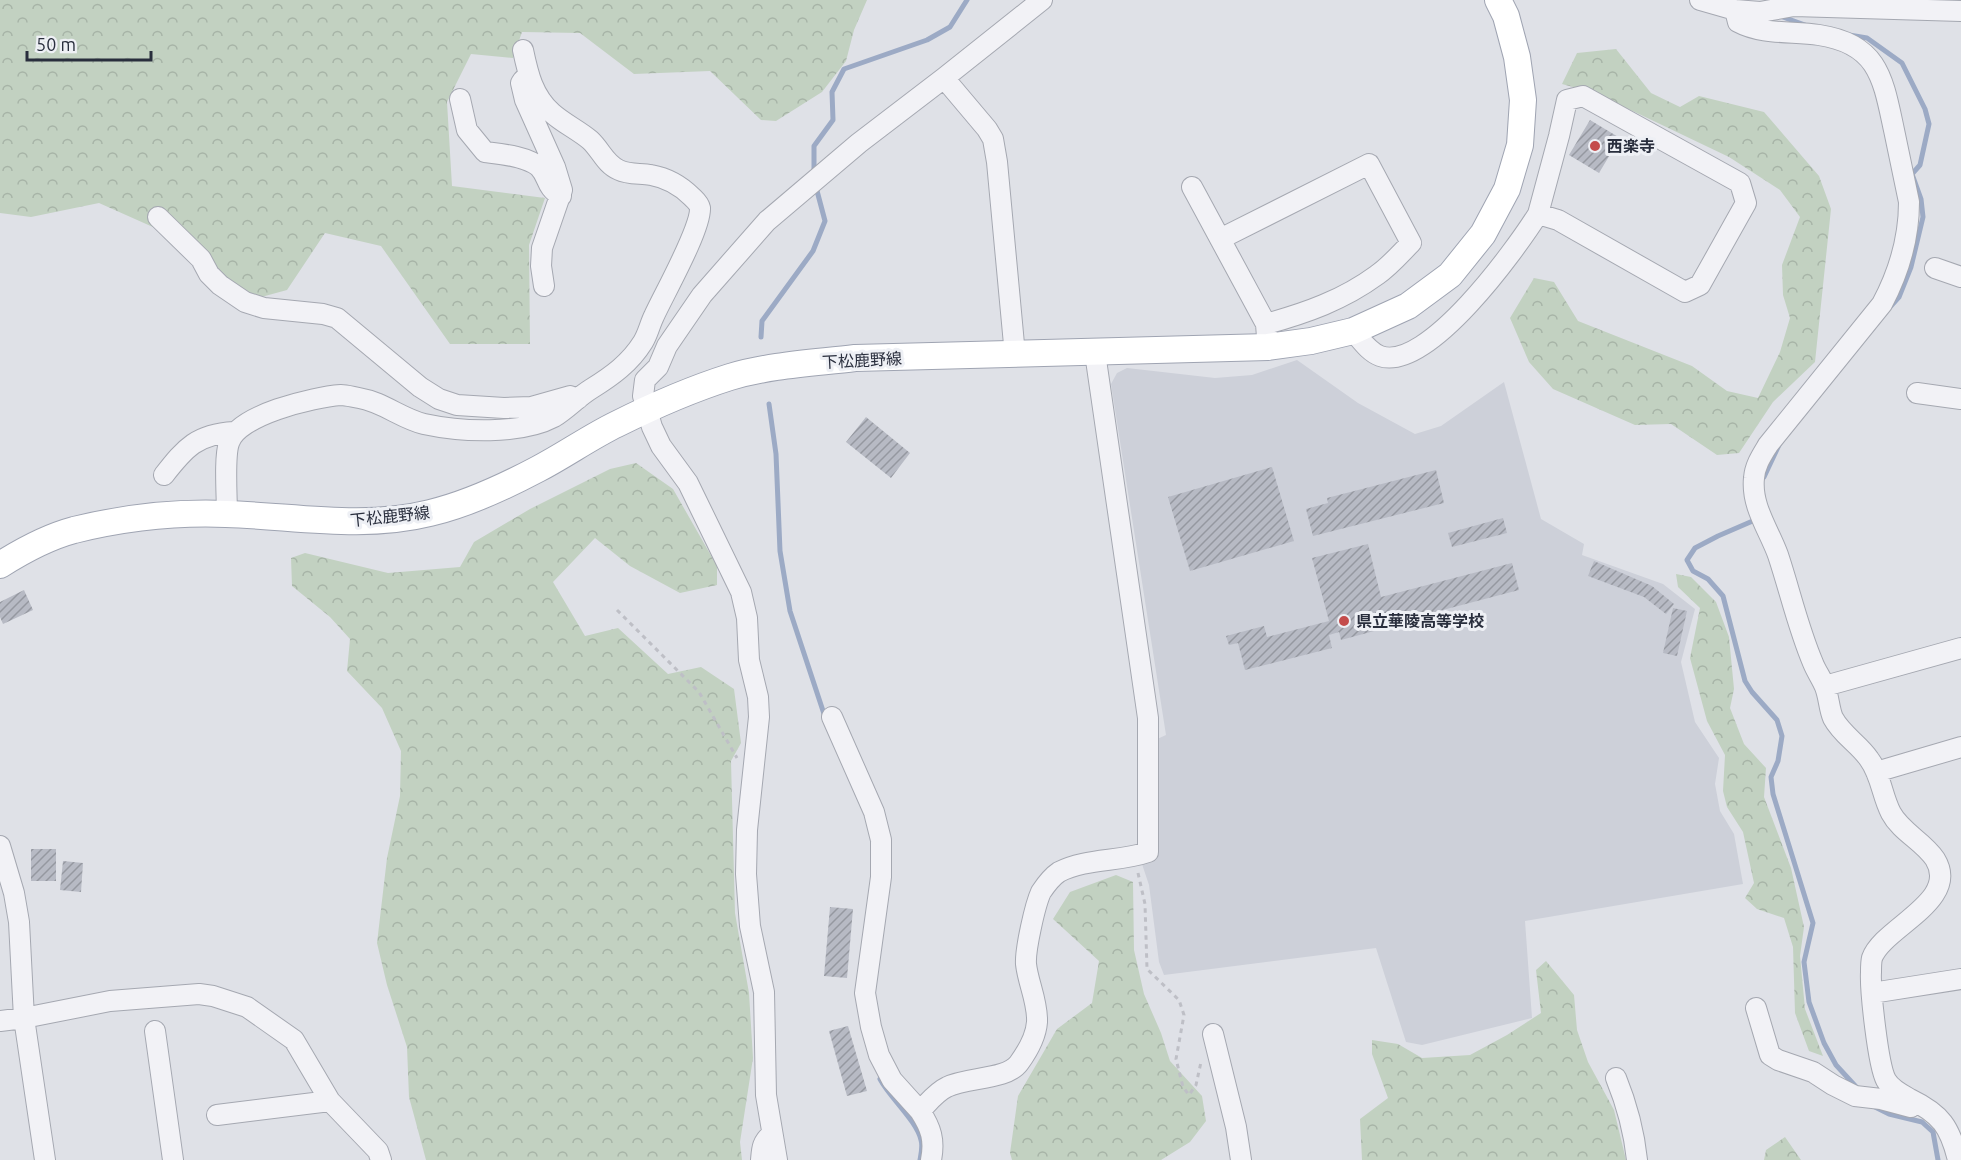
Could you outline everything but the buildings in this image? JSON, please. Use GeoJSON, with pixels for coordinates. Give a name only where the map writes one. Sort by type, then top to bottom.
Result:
{"type":"FeatureCollection","features":[{"type":"Feature","properties":{"kind":"main road","name":"下松鹿野線"},"geometry":{"type":"LineString","coordinates":[[0,565],[21,552],[73,531],[158,515],[226,514],[323,521],[377,520],[428,514],[481,497],[538,469],[614,425],[646,410],[731,377],[794,364],[855,358],[1095,353],[1267,335],[1311,341],[1353,331],[1408,306],[1450,275],[1483,234],[1507,189],[1520,145],[1523,100],[1517,57],[1506,16],[1498,0]]}},
{"type":"Feature","properties":{"kind":"street"},"geometry":{"type":"LineString","coordinates":[[1700,0],[1735,10],[1760,12],[1794,6],[1961,11]]}},
{"type":"Feature","properties":{"kind":"street"},"geometry":{"type":"LineString","coordinates":[[777,1160],[766,1095],[764,992],[750,926],[746,874],[747,830],[759,717],[758,697],[749,660],[747,618],[741,592],[688,483],[661,446],[646,410],[643,396],[645,380],[657,367],[667,346],[702,295],[767,221],[859,143],[944,78],[1030,4]]}},
{"type":"Feature","properties":{"kind":"street"},"geometry":{"type":"LineString","coordinates":[[1735,10],[1738,22],[1750,29],[1828,36],[1851,43],[1869,58],[1879,72],[1886,90],[1909,202],[1909,219],[1903,253],[1894,280],[1882,304],[1768,445],[1758,462],[1754,478],[1755,496],[1763,521],[1778,554],[1790,602],[1813,664],[1825,686],[1833,717],[1846,735],[1869,758],[1891,813],[1899,826],[1922,845],[1936,861],[1940,880],[1936,893],[1880,946],[1872,958],[1872,993],[1880,1062],[1886,1080],[1897,1092],[1925,1106],[1937,1115],[1946,1126],[1954,1143],[1958,1160]]}},
{"type":"Feature","properties":{"kind":"street"},"geometry":{"type":"LineString","coordinates":[[226,514],[228,445],[234,432],[248,421],[312,400],[342,395],[363,398],[421,423],[451,428],[494,430],[531,426],[554,417],[624,367],[644,341],[653,316],[682,260],[700,208],[679,184],[652,175],[632,174],[619,170],[606,162],[591,141],[551,112],[536,94],[523,50]]}},
{"type":"Feature","properties":{"kind":"street"},"geometry":{"type":"LineString","coordinates":[[528,73],[521,83],[525,100],[555,167],[562,190],[542,248],[541,266],[544,286]]}},
{"type":"Feature","properties":{"kind":"street"},"geometry":{"type":"LineString","coordinates":[[944,78],[993,139],[1015,355]]}},
{"type":"Feature","properties":{"kind":"street"},"geometry":{"type":"LineString","coordinates":[[1353,331],[1366,346],[1381,356],[1400,356],[1422,346],[1464,310],[1497,273],[1538,214],[1567,100],[1583,96],[1740,183],[1746,203],[1700,285],[1685,292],[1558,220],[1538,214]]}},
{"type":"Feature","properties":{"kind":"street"},"geometry":{"type":"LineString","coordinates":[[460,99],[467,130],[485,152],[506,154],[532,163],[540,168],[551,190],[561,196]]}},
{"type":"Feature","properties":{"kind":"street"},"geometry":{"type":"LineString","coordinates":[[1192,187],[1267,335],[1306,312],[1346,296],[1379,274],[1411,243],[1369,164],[1220,239]]}},
{"type":"Feature","properties":{"kind":"street"},"geometry":{"type":"LineString","coordinates":[[158,217],[201,259],[220,285],[245,302],[264,308],[323,314],[337,318],[420,387],[439,399],[457,405],[504,408],[531,407],[570,396],[578,399]]}},
{"type":"Feature","properties":{"kind":"street"},"geometry":{"type":"LineString","coordinates":[[1935,268],[1961,277]]}},
{"type":"Feature","properties":{"kind":"street"},"geometry":{"type":"LineString","coordinates":[[920,1111],[945,1088],[964,1080],[1006,1073],[1018,1065],[1036,1034],[1038,1020],[1026,963],[1029,938],[1041,892],[1056,874],[1074,866],[1134,857],[1148,852],[1148,718],[1095,353]]}},
{"type":"Feature","properties":{"kind":"street"},"geometry":{"type":"LineString","coordinates":[[624,367],[645,380]]}},
{"type":"Feature","properties":{"kind":"street"},"geometry":{"type":"LineString","coordinates":[[1917,393],[1961,399]]}},
{"type":"Feature","properties":{"kind":"street"},"geometry":{"type":"LineString","coordinates":[[164,475],[181,453],[195,441],[217,433],[234,432]]}},
{"type":"Feature","properties":{"kind":"street"},"geometry":{"type":"LineString","coordinates":[[1825,686],[1961,648]]}},
{"type":"Feature","properties":{"kind":"street"},"geometry":{"type":"LineString","coordinates":[[832,717],[874,812],[881,840],[881,877],[865,993],[871,1027],[879,1055],[892,1080],[920,1111],[930,1126],[933,1136],[931,1160]]}},
{"type":"Feature","properties":{"kind":"street"},"geometry":{"type":"LineString","coordinates":[[1876,772],[1961,747]]}},
{"type":"Feature","properties":{"kind":"street"},"geometry":{"type":"LineString","coordinates":[[0,846],[14,893],[19,922],[24,1018],[45,1160]]}},
{"type":"Feature","properties":{"kind":"street"},"geometry":{"type":"LineString","coordinates":[[1872,993],[1961,979]]}},
{"type":"Feature","properties":{"kind":"street"},"geometry":{"type":"LineString","coordinates":[[0,1021],[110,1000],[199,994],[247,1007],[294,1040],[330,1101],[378,1151],[381,1160]]}},
{"type":"Feature","properties":{"kind":"street"},"geometry":{"type":"LineString","coordinates":[[1756,1008],[1770,1055],[1778,1060],[1813,1072],[1833,1085],[1864,1097],[1907,1107],[1925,1106]]}},
{"type":"Feature","properties":{"kind":"street"},"geometry":{"type":"LineString","coordinates":[[155,1031],[173,1160]]}},
{"type":"Feature","properties":{"kind":"street"},"geometry":{"type":"LineString","coordinates":[[1213,1034],[1236,1127],[1241,1160]]}},
{"type":"Feature","properties":{"kind":"street"},"geometry":{"type":"LineString","coordinates":[[1616,1078],[1626,1102],[1635,1135],[1637,1160]]}},
{"type":"Feature","properties":{"kind":"street"},"geometry":{"type":"LineString","coordinates":[[217,1115],[330,1101]]}},
{"type":"Feature","properties":{"kind":"street"},"geometry":{"type":"LineString","coordinates":[[761,1160],[765,1140],[771,1135]]}},
{"type":"Feature","properties":{"kind":"path"},"geometry":{"type":"LineString","coordinates":[[617,610],[699,692],[738,760]]}},
{"type":"Feature","properties":{"kind":"path"},"geometry":{"type":"LineString","coordinates":[[1134,857],[1145,904],[1147,969],[1179,999],[1184,1015],[1176,1059],[1183,1087],[1189,1095],[1196,1085],[1206,1035],[1213,1034]]}},
{"type":"Feature","properties":{"kind":"shaded area"},"geometry":{"type":"Polygon","coordinates":[[[1297,360],[1358,403],[1415,434],[1441,426],[1504,382],[1541,519],[1584,544],[1582,555],[1663,584],[1695,609],[1681,662],[1695,722],[1719,758],[1715,784],[1720,811],[1734,834],[1743,884],[1525,921],[1532,1018],[1422,1045],[1406,1042],[1376,948],[1164,975],[1159,962],[1149,885],[1141,861],[1155,740],[1166,735],[1111,384],[1117,373],[1127,368],[1215,378],[1252,375],[1297,360]]]}},
{"type":"Feature","properties":{"kind":"green space"},"geometry":{"type":"Polygon","coordinates":[[[0,0],[867,0],[854,30],[846,61],[822,92],[776,121],[761,120],[710,71],[634,74],[580,33],[522,32],[513,58],[471,54],[447,102],[452,186],[545,198],[529,245],[530,344],[450,344],[381,246],[325,233],[287,290],[250,300],[191,244],[99,203],[31,217],[0,213],[0,0]]]}},
{"type":"Feature","properties":{"kind":"green space"},"geometry":{"type":"Polygon","coordinates":[[[1616,49],[1651,93],[1680,107],[1699,96],[1764,112],[1819,176],[1831,209],[1815,362],[1773,402],[1739,453],[1717,455],[1671,424],[1635,425],[1553,389],[1529,362],[1510,318],[1534,278],[1554,282],[1578,321],[1692,366],[1727,391],[1758,398],[1780,352],[1790,318],[1783,295],[1782,265],[1800,217],[1780,190],[1729,157],[1595,93],[1562,84],[1577,53],[1616,49]]]}},
{"type":"Feature","properties":{"kind":"green space"},"geometry":{"type":"Polygon","coordinates":[[[636,463],[673,489],[717,566],[717,585],[680,593],[630,566],[595,538],[553,582],[585,636],[618,628],[668,674],[701,667],[734,689],[741,743],[731,761],[735,913],[749,993],[753,1058],[740,1142],[742,1160],[426,1160],[409,1097],[407,1047],[387,985],[377,943],[387,858],[400,796],[401,751],[382,708],[347,671],[350,639],[330,617],[292,586],[291,558],[305,553],[388,573],[460,567],[474,542],[530,509],[610,469],[636,463]]]}},
{"type":"Feature","properties":{"kind":"green space"},"geometry":{"type":"Polygon","coordinates":[[[1676,574],[1691,577],[1716,602],[1729,637],[1734,689],[1730,708],[1744,744],[1766,768],[1764,797],[1791,868],[1804,927],[1800,956],[1805,1009],[1823,1056],[1809,1051],[1795,1013],[1793,947],[1784,918],[1757,909],[1745,898],[1754,883],[1743,832],[1727,807],[1723,791],[1725,755],[1707,721],[1690,658],[1700,608],[1678,587],[1676,574]]]}},
{"type":"Feature","properties":{"kind":"green space"},"geometry":{"type":"Polygon","coordinates":[[[1116,875],[1133,882],[1134,950],[1144,994],[1170,1061],[1202,1096],[1206,1121],[1190,1142],[1161,1160],[1012,1160],[1010,1153],[1018,1096],[1057,1029],[1092,1003],[1099,961],[1053,919],[1070,892],[1116,875]]]}},
{"type":"Feature","properties":{"kind":"green space"},"geometry":{"type":"Polygon","coordinates":[[[1546,961],[1574,995],[1577,1030],[1588,1062],[1614,1110],[1626,1160],[1362,1160],[1360,1119],[1388,1098],[1372,1054],[1372,1040],[1398,1044],[1422,1058],[1470,1055],[1541,1013],[1536,970],[1546,961]]]}},
{"type":"Feature","properties":{"kind":"green space"},"geometry":{"type":"Polygon","coordinates":[[[1785,1137],[1801,1160],[1764,1160],[1766,1150],[1785,1137]]]}},
{"type":"Feature","properties":{"kind":"waterway"},"geometry":{"type":"LineString","coordinates":[[814,169],[814,146],[833,120],[832,92],[844,69],[927,40],[950,27],[967,0]]}},
{"type":"Feature","properties":{"kind":"waterway"},"geometry":{"type":"LineString","coordinates":[[1780,16],[1805,25]]}},
{"type":"Feature","properties":{"kind":"waterway"},"geometry":{"type":"LineString","coordinates":[[1849,35],[1867,38],[1902,63],[1925,109],[1929,124],[1920,165],[1912,174],[1921,199],[1923,217],[1911,267],[1899,297],[1890,307]]}},
{"type":"Feature","properties":{"kind":"waterway"},"geometry":{"type":"LineString","coordinates":[[761,337],[762,321],[813,251],[825,221],[816,187]]}},
{"type":"Feature","properties":{"kind":"waterway"},"geometry":{"type":"LineString","coordinates":[[769,404],[776,454],[780,551],[790,611],[826,720]]}},
{"type":"Feature","properties":{"kind":"waterway"},"geometry":{"type":"LineString","coordinates":[[1764,477],[1779,445]]}},
{"type":"Feature","properties":{"kind":"waterway"},"geometry":{"type":"LineString","coordinates":[[1755,520],[1695,548],[1687,560],[1693,571],[1708,579],[1723,596],[1745,681],[1777,720],[1782,736],[1778,761],[1771,777],[1773,794],[1813,923],[1804,962],[1809,1002],[1824,1043],[1836,1065],[1859,1090]]}},
{"type":"Feature","properties":{"kind":"waterway"},"geometry":{"type":"LineString","coordinates":[[880,1079],[909,1117],[918,1133],[922,1145],[920,1160]]}},
{"type":"Feature","properties":{"kind":"waterway"},"geometry":{"type":"LineString","coordinates":[[1873,1106],[1889,1114],[1922,1122],[1933,1132],[1938,1160]]}},
{"type":"Feature","properties":{"kind":"place","name":"西楽寺"},"geometry":{"type":"Point","coordinates":[1595,146]}},
{"type":"Feature","properties":{"kind":"place","name":"県立華陵高等学校"},"geometry":{"type":"Point","coordinates":[1344,621]}}]}
